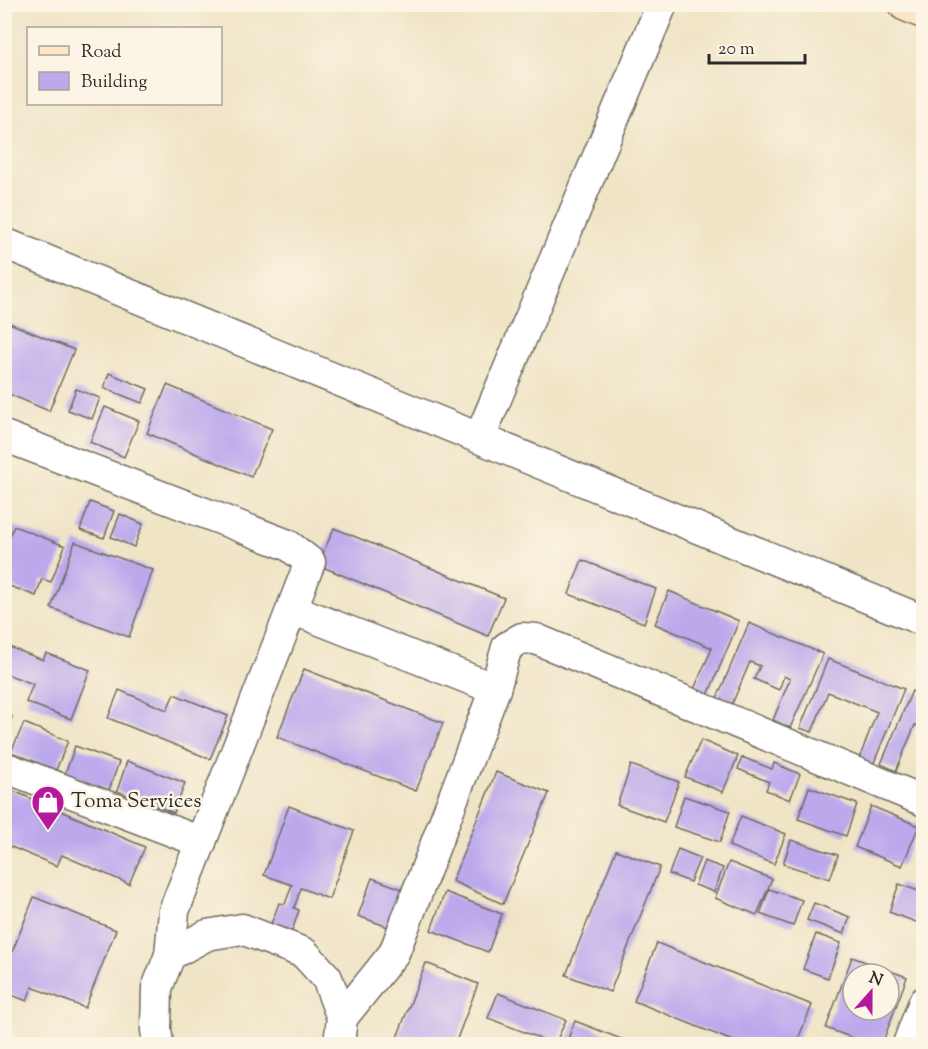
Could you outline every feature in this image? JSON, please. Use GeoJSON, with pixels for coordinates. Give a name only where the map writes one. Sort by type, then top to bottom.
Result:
{"type":"FeatureCollection","features":[{"type":"Feature","properties":{"kind":"main road"},"geometry":{"type":"LineString","coordinates":[[905,4],[924,12]]}},
{"type":"Feature","properties":{"kind":"street"},"geometry":{"type":"LineString","coordinates":[[480,437],[662,4]]}},
{"type":"Feature","properties":{"kind":"street"},"geometry":{"type":"LineString","coordinates":[[4,243],[924,621]]}},
{"type":"Feature","properties":{"kind":"street"},"geometry":{"type":"LineString","coordinates":[[4,436],[288,545],[310,562],[174,911],[170,955],[157,988],[158,1044]]}},
{"type":"Feature","properties":{"kind":"street"},"geometry":{"type":"LineString","coordinates":[[291,609],[495,689]]}},
{"type":"Feature","properties":{"kind":"street"},"geometry":{"type":"LineString","coordinates":[[341,1031],[394,953],[495,689],[507,647],[522,638],[536,639],[924,801]]}},
{"type":"Feature","properties":{"kind":"street"},"geometry":{"type":"LineString","coordinates":[[4,767],[201,842]]}},
{"type":"Feature","properties":{"kind":"street"},"geometry":{"type":"LineString","coordinates":[[170,955],[207,935],[242,930],[304,953],[327,978],[341,1031]]}},
{"type":"Feature","properties":{"kind":"street"},"geometry":{"type":"LineString","coordinates":[[908,1044],[924,1002]]}},
{"type":"Feature","properties":{"kind":"building"},"geometry":{"type":"Polygon","coordinates":[[[7,322],[74,350],[49,411],[4,392],[4,328],[7,322]]]}},
{"type":"Feature","properties":{"kind":"building"},"geometry":{"type":"Polygon","coordinates":[[[109,373],[148,389],[142,403],[104,388],[109,373]]]}},
{"type":"Feature","properties":{"kind":"building"},"geometry":{"type":"Polygon","coordinates":[[[167,385],[272,429],[251,477],[147,433],[167,385]]]}},
{"type":"Feature","properties":{"kind":"building"},"geometry":{"type":"Polygon","coordinates":[[[76,389],[100,398],[92,419],[68,410],[76,389]]]}},
{"type":"Feature","properties":{"kind":"building"},"geometry":{"type":"Polygon","coordinates":[[[105,407],[139,421],[124,457],[90,442],[105,407]]]}},
{"type":"Feature","properties":{"kind":"building"},"geometry":{"type":"Polygon","coordinates":[[[90,502],[114,511],[104,538],[80,530],[90,502]]]}},
{"type":"Feature","properties":{"kind":"building"},"geometry":{"type":"Polygon","coordinates":[[[120,514],[143,524],[134,547],[111,537],[120,514]]]}},
{"type":"Feature","properties":{"kind":"building"},"geometry":{"type":"Polygon","coordinates":[[[14,526],[65,546],[51,582],[42,579],[36,596],[4,584],[4,550],[14,526]]]}},
{"type":"Feature","properties":{"kind":"building"},"geometry":{"type":"Polygon","coordinates":[[[334,528],[504,598],[488,636],[318,565],[334,528]]]}},
{"type":"Feature","properties":{"kind":"building"},"geometry":{"type":"Polygon","coordinates":[[[75,542],[153,570],[129,637],[51,608],[75,542]]]}},
{"type":"Feature","properties":{"kind":"building"},"geometry":{"type":"Polygon","coordinates":[[[582,560],[656,589],[644,623],[569,594],[582,560]]]}},
{"type":"Feature","properties":{"kind":"building"},"geometry":{"type":"Polygon","coordinates":[[[669,591],[739,621],[708,695],[694,689],[712,648],[655,624],[669,591]]]}},
{"type":"Feature","properties":{"kind":"building"},"geometry":{"type":"Polygon","coordinates":[[[749,623],[823,654],[790,728],[773,720],[790,679],[784,676],[779,690],[754,679],[760,666],[750,662],[732,704],[717,698],[749,623]]]}},
{"type":"Feature","properties":{"kind":"building"},"geometry":{"type":"Polygon","coordinates":[[[4,645],[43,660],[46,653],[90,670],[71,719],[26,702],[33,684],[4,673],[4,645]]]}},
{"type":"Feature","properties":{"kind":"building"},"geometry":{"type":"Polygon","coordinates":[[[828,659],[904,689],[873,765],[859,759],[877,712],[828,692],[812,732],[800,728],[828,659]]]}},
{"type":"Feature","properties":{"kind":"building"},"geometry":{"type":"Polygon","coordinates":[[[304,669],[443,723],[416,791],[277,737],[304,669]]]}},
{"type":"Feature","properties":{"kind":"building"},"geometry":{"type":"Polygon","coordinates":[[[119,690],[167,710],[174,694],[228,716],[210,759],[108,718],[119,690]]]}},
{"type":"Feature","properties":{"kind":"building"},"geometry":{"type":"Polygon","coordinates":[[[912,691],[924,695],[924,728],[915,725],[896,771],[881,764],[912,691]]]}},
{"type":"Feature","properties":{"kind":"building"},"geometry":{"type":"Polygon","coordinates":[[[4,714],[12,717],[5,737],[4,737],[4,714]]]}},
{"type":"Feature","properties":{"kind":"building"},"geometry":{"type":"Polygon","coordinates":[[[24,723],[68,741],[56,770],[11,752],[24,723]]]}},
{"type":"Feature","properties":{"kind":"building"},"geometry":{"type":"Polygon","coordinates":[[[701,740],[738,756],[723,792],[685,777],[701,740]]]}},
{"type":"Feature","properties":{"kind":"building"},"geometry":{"type":"Polygon","coordinates":[[[75,746],[119,762],[109,790],[65,774],[75,746]]]}},
{"type":"Feature","properties":{"kind":"building"},"geometry":{"type":"Polygon","coordinates":[[[742,757],[772,769],[774,763],[800,774],[790,800],[766,790],[769,782],[738,769],[742,757]]]}},
{"type":"Feature","properties":{"kind":"building"},"geometry":{"type":"Polygon","coordinates":[[[127,761],[185,783],[174,813],[117,791],[127,761]]]}},
{"type":"Feature","properties":{"kind":"building"},"geometry":{"type":"Polygon","coordinates":[[[631,765],[679,782],[664,822],[617,805],[631,765]]]}},
{"type":"Feature","properties":{"kind":"building"},"geometry":{"type":"Polygon","coordinates":[[[496,772],[549,793],[503,904],[452,881],[496,772]]]}},
{"type":"Feature","properties":{"kind":"building"},"geometry":{"type":"Polygon","coordinates":[[[4,787],[145,847],[129,884],[62,855],[57,866],[4,844],[4,787]]]}},
{"type":"Feature","properties":{"kind":"building"},"geometry":{"type":"Polygon","coordinates":[[[809,787],[857,804],[846,836],[798,819],[809,787]]]}},
{"type":"Feature","properties":{"kind":"building"},"geometry":{"type":"Polygon","coordinates":[[[684,796],[730,811],[720,842],[674,827],[684,796]]]}},
{"type":"Feature","properties":{"kind":"building"},"geometry":{"type":"Polygon","coordinates":[[[289,806],[354,831],[329,899],[301,888],[294,908],[299,910],[292,931],[271,924],[279,903],[285,904],[292,885],[264,875],[289,806]]]}},
{"type":"Feature","properties":{"kind":"building"},"geometry":{"type":"Polygon","coordinates":[[[871,806],[919,826],[902,866],[855,847],[871,806]]]}},
{"type":"Feature","properties":{"kind":"building"},"geometry":{"type":"Polygon","coordinates":[[[741,816],[786,834],[774,864],[729,846],[741,816]]]}},
{"type":"Feature","properties":{"kind":"building"},"geometry":{"type":"Polygon","coordinates":[[[791,840],[838,855],[830,879],[783,864],[791,840]]]}},
{"type":"Feature","properties":{"kind":"building"},"geometry":{"type":"Polygon","coordinates":[[[678,849],[700,858],[690,882],[669,874],[678,849]]]}},
{"type":"Feature","properties":{"kind":"building"},"geometry":{"type":"Polygon","coordinates":[[[616,850],[660,867],[610,992],[566,975],[616,850]]]}},
{"type":"Feature","properties":{"kind":"building"},"geometry":{"type":"Polygon","coordinates":[[[704,861],[723,868],[714,892],[695,885],[704,861]]]}},
{"type":"Feature","properties":{"kind":"building"},"geometry":{"type":"Polygon","coordinates":[[[729,862],[772,879],[757,915],[715,898],[729,862]]]}},
{"type":"Feature","properties":{"kind":"building"},"geometry":{"type":"Polygon","coordinates":[[[372,878],[405,890],[391,928],[358,916],[372,878]]]}},
{"type":"Feature","properties":{"kind":"building"},"geometry":{"type":"Polygon","coordinates":[[[899,884],[924,893],[924,925],[889,912],[899,884]]]}},
{"type":"Feature","properties":{"kind":"building"},"geometry":{"type":"Polygon","coordinates":[[[769,889],[802,900],[793,926],[760,914],[769,889]]]}},
{"type":"Feature","properties":{"kind":"building"},"geometry":{"type":"Polygon","coordinates":[[[445,892],[502,914],[488,952],[431,930],[445,892]]]}},
{"type":"Feature","properties":{"kind":"building"},"geometry":{"type":"Polygon","coordinates":[[[34,897],[116,930],[85,1008],[32,987],[27,1001],[4,992],[4,982],[8,974],[4,973],[4,964],[7,965],[34,897]]]}},
{"type":"Feature","properties":{"kind":"building"},"geometry":{"type":"Polygon","coordinates":[[[814,903],[850,917],[844,934],[807,920],[814,903]]]}},
{"type":"Feature","properties":{"kind":"building"},"geometry":{"type":"Polygon","coordinates":[[[816,934],[841,943],[828,978],[803,969],[816,934]]]}},
{"type":"Feature","properties":{"kind":"building"},"geometry":{"type":"Polygon","coordinates":[[[657,943],[812,1005],[796,1044],[740,1044],[634,1001],[657,943]]]}},
{"type":"Feature","properties":{"kind":"building"},"geometry":{"type":"Polygon","coordinates":[[[852,957],[866,962],[850,962],[852,957]]]}},
{"type":"Feature","properties":{"kind":"building"},"geometry":{"type":"Polygon","coordinates":[[[426,963],[478,984],[455,1044],[408,1044],[396,1040],[426,963]]]}},
{"type":"Feature","properties":{"kind":"building"},"geometry":{"type":"Polygon","coordinates":[[[901,975],[907,977],[901,993],[901,975]]]}},
{"type":"Feature","properties":{"kind":"building"},"geometry":{"type":"Polygon","coordinates":[[[841,987],[841,1022],[890,1022],[882,1044],[869,1044],[826,1028],[841,987]]]}},
{"type":"Feature","properties":{"kind":"building"},"geometry":{"type":"Polygon","coordinates":[[[498,993],[566,1020],[555,1044],[488,1018],[498,993]]]}},
{"type":"Feature","properties":{"kind":"building"},"geometry":{"type":"Polygon","coordinates":[[[575,1021],[634,1044],[566,1044],[575,1021]]]}},
{"type":"Feature","properties":{"kind":"place","name":"Toma Services"},"geometry":{"type":"Point","coordinates":[48,831]}}]}
